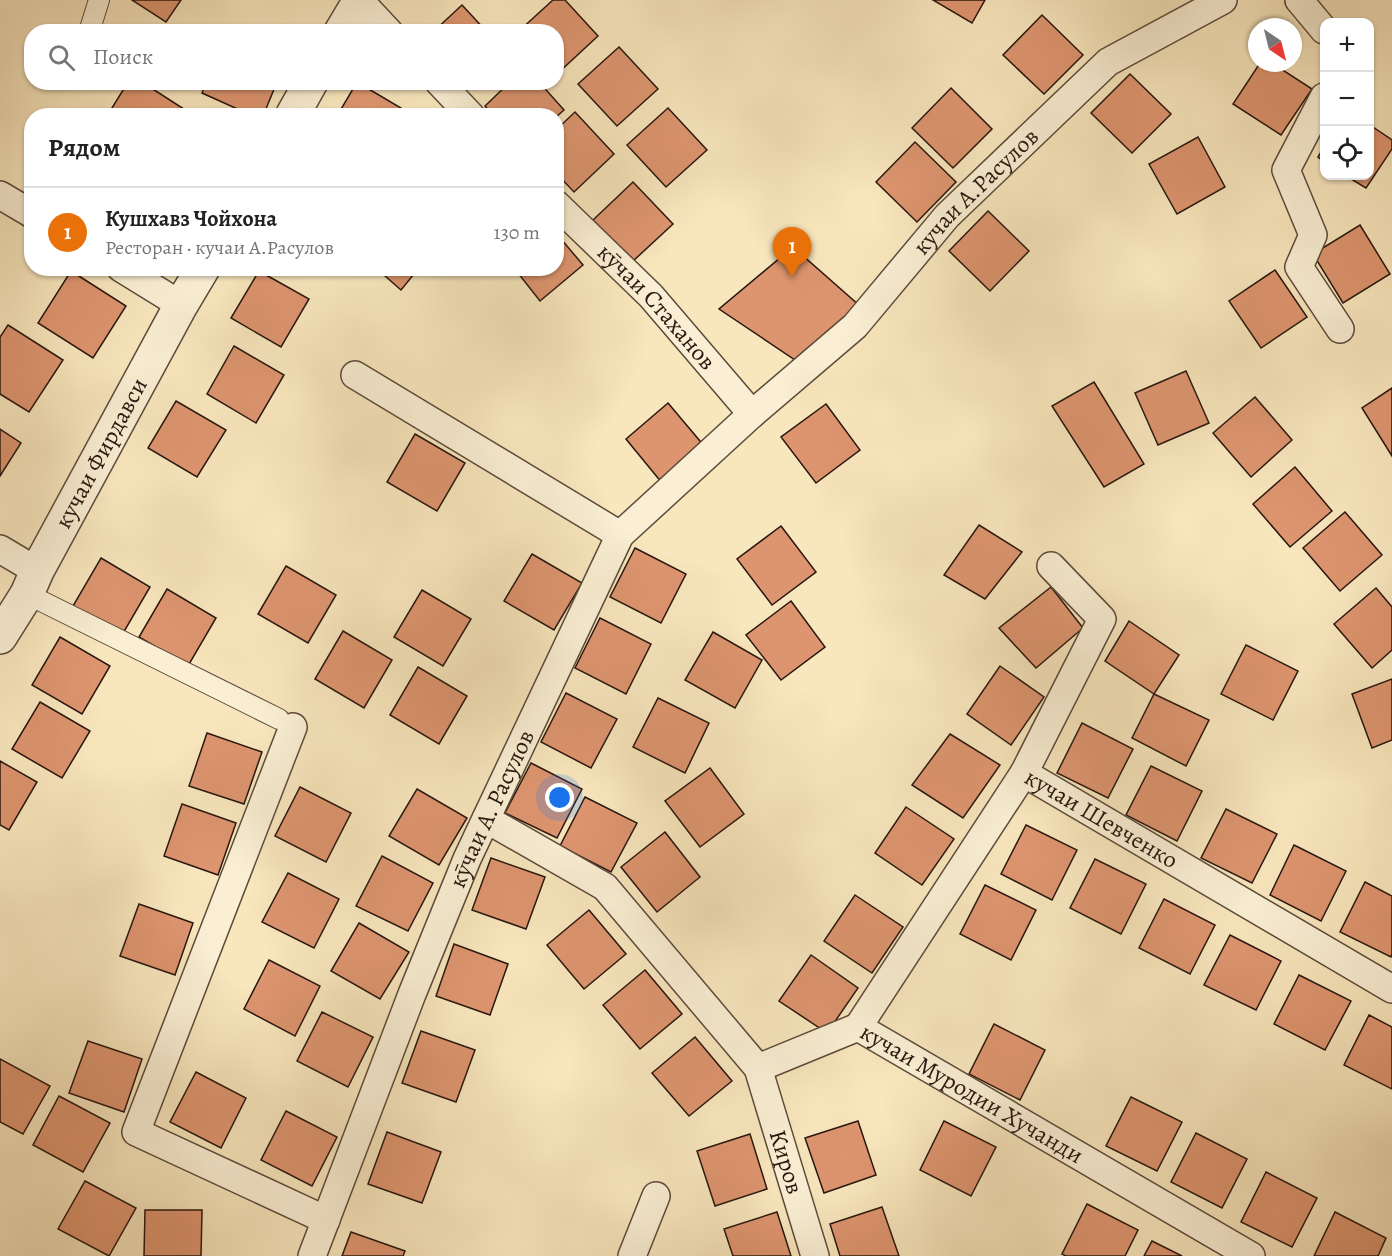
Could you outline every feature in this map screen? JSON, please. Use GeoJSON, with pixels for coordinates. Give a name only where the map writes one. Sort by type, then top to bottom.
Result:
{"type":"FeatureCollection","features":[{"type":"Feature","properties":{"kind":"street"},"geometry":{"type":"LineString","coordinates":[[92,24],[99,0]]}},
{"type":"Feature","properties":{"kind":"street"},"geometry":{"type":"LineString","coordinates":[[346,24],[359,0],[382,24]]}},
{"type":"Feature","properties":{"kind":"street","name":"кучаи А.Расулов"},"geometry":{"type":"LineString","coordinates":[[753,414],[855,326],[946,216],[1108,62],[1223,0]]}},
{"type":"Feature","properties":{"kind":"street"},"geometry":{"type":"LineString","coordinates":[[1299,0],[1320,25]]}},
{"type":"Feature","properties":{"kind":"street"},"geometry":{"type":"LineString","coordinates":[[296,108],[307,90]]}},
{"type":"Feature","properties":{"kind":"street"},"geometry":{"type":"LineString","coordinates":[[446,90],[463,108]]}},
{"type":"Feature","properties":{"kind":"street"},"geometry":{"type":"LineString","coordinates":[[1320,105],[1287,170],[1313,235],[1299,267],[1340,328]]}},
{"type":"Feature","properties":{"kind":"street"},"geometry":{"type":"LineString","coordinates":[[0,195],[24,209]]}},
{"type":"Feature","properties":{"kind":"street","name":"кӯчаи Стаханов"},"geometry":{"type":"LineString","coordinates":[[564,212],[651,296],[753,414]]}},
{"type":"Feature","properties":{"kind":"street"},"geometry":{"type":"LineString","coordinates":[[135,276],[181,305]]}},
{"type":"Feature","properties":{"kind":"street","name":"кучаи Фирдавси"},"geometry":{"type":"LineString","coordinates":[[0,637],[197,276]]}},
{"type":"Feature","properties":{"kind":"street"},"geometry":{"type":"LineString","coordinates":[[355,375],[620,535]]}},
{"type":"Feature","properties":{"kind":"street","name":"кӯчаи А. Расулов"},"geometry":{"type":"LineString","coordinates":[[312,1256],[412,994],[467,859],[620,535],[753,414]]}},
{"type":"Feature","properties":{"kind":"street"},"geometry":{"type":"LineString","coordinates":[[0,549],[32,582],[286,723],[136,1132],[326,1221]]}},
{"type":"Feature","properties":{"kind":"street","name":"кучаи Шевченко"},"geometry":{"type":"LineString","coordinates":[[1052,566],[1102,619],[1024,773],[1392,989]]}},
{"type":"Feature","properties":{"kind":"street"},"geometry":{"type":"LineString","coordinates":[[858,1027],[1024,773]]}},
{"type":"Feature","properties":{"kind":"street"},"geometry":{"type":"LineString","coordinates":[[486,819],[605,887],[758,1068]]}},
{"type":"Feature","properties":{"kind":"street","name":"кучаи Муродии Хучанди"},"geometry":{"type":"LineString","coordinates":[[758,1068],[858,1027],[1251,1256]]}},
{"type":"Feature","properties":{"kind":"street","name":"Киров"},"geometry":{"type":"LineString","coordinates":[[758,1068],[815,1256]]}},
{"type":"Feature","properties":{"kind":"street"},"geometry":{"type":"LineString","coordinates":[[632,1256],[656,1196]]}},
{"type":"Feature","properties":{"kind":"building"},"geometry":{"type":"Polygon","coordinates":[[[132,0],[181,0],[166,22],[132,0]]]}},
{"type":"Feature","properties":{"kind":"building"},"geometry":{"type":"Polygon","coordinates":[[[553,0],[565,0],[598,36],[564,67],[564,24],[527,24],[553,0]]]}},
{"type":"Feature","properties":{"kind":"building"},"geometry":{"type":"Polygon","coordinates":[[[933,0],[985,0],[972,23],[933,0]]]}},
{"type":"Feature","properties":{"kind":"building"},"geometry":{"type":"Polygon","coordinates":[[[462,5],[480,24],[442,24],[462,5]]]}},
{"type":"Feature","properties":{"kind":"building"},"geometry":{"type":"Polygon","coordinates":[[[1042,15],[1083,55],[1044,94],[1003,55],[1042,15]]]}},
{"type":"Feature","properties":{"kind":"building"},"geometry":{"type":"Polygon","coordinates":[[[619,47],[658,89],[617,126],[578,84],[619,47]]]}},
{"type":"Feature","properties":{"kind":"building"},"geometry":{"type":"Polygon","coordinates":[[[1254,72],[1286,72],[1312,89],[1281,135],[1233,104],[1254,72]]]}},
{"type":"Feature","properties":{"kind":"building"},"geometry":{"type":"Polygon","coordinates":[[[1130,74],[1171,114],[1132,153],[1091,113],[1130,74]]]}},
{"type":"Feature","properties":{"kind":"building"},"geometry":{"type":"Polygon","coordinates":[[[951,88],[992,129],[953,168],[912,128],[951,88]]]}},
{"type":"Feature","properties":{"kind":"building"},"geometry":{"type":"Polygon","coordinates":[[[123,90],[154,90],[182,108],[112,108],[123,90]]]}},
{"type":"Feature","properties":{"kind":"building"},"geometry":{"type":"Polygon","coordinates":[[[203,90],[274,90],[266,108],[235,108],[202,93],[203,90]]]}},
{"type":"Feature","properties":{"kind":"building"},"geometry":{"type":"Polygon","coordinates":[[[352,90],[371,90],[401,108],[342,108],[352,90]]]}},
{"type":"Feature","properties":{"kind":"building"},"geometry":{"type":"Polygon","coordinates":[[[502,90],[546,90],[562,108],[487,108],[485,106],[502,90]]]}},
{"type":"Feature","properties":{"kind":"building"},"geometry":{"type":"Polygon","coordinates":[[[668,108],[707,150],[666,187],[627,145],[668,108]]]}},
{"type":"Feature","properties":{"kind":"building"},"geometry":{"type":"Polygon","coordinates":[[[575,112],[614,154],[574,192],[564,181],[564,122],[575,112]]]}},
{"type":"Feature","properties":{"kind":"building"},"geometry":{"type":"Polygon","coordinates":[[[1374,128],[1392,140],[1392,149],[1374,176],[1374,128]]]}},
{"type":"Feature","properties":{"kind":"building"},"geometry":{"type":"Polygon","coordinates":[[[1198,137],[1225,187],[1177,214],[1149,164],[1198,137]]]}},
{"type":"Feature","properties":{"kind":"building"},"geometry":{"type":"Polygon","coordinates":[[[915,142],[956,182],[917,222],[876,182],[915,142]]]}},
{"type":"Feature","properties":{"kind":"building"},"geometry":{"type":"Polygon","coordinates":[[[1353,180],[1371,180],[1366,188],[1353,180]]]}},
{"type":"Feature","properties":{"kind":"building"},"geometry":{"type":"Polygon","coordinates":[[[633,182],[673,224],[632,262],[593,220],[633,182]]]}},
{"type":"Feature","properties":{"kind":"building"},"geometry":{"type":"Polygon","coordinates":[[[988,211],[1029,251],[990,291],[949,251],[988,211]]]}},
{"type":"Feature","properties":{"kind":"building"},"geometry":{"type":"Polygon","coordinates":[[[1360,225],[1390,274],[1343,303],[1313,254],[1360,225]]]}},
{"type":"Feature","properties":{"kind":"building"},"geometry":{"type":"Polygon","coordinates":[[[564,242],[583,265],[540,301],[520,276],[564,276],[564,242]]]}},
{"type":"Feature","properties":{"kind":"building"},"geometry":{"type":"Polygon","coordinates":[[[793,247],[860,306],[801,364],[719,309],[793,247]]]}},
{"type":"Feature","properties":{"kind":"building"},"geometry":{"type":"Polygon","coordinates":[[[1275,270],[1307,317],[1261,348],[1229,301],[1275,270]]]}},
{"type":"Feature","properties":{"kind":"building"},"geometry":{"type":"Polygon","coordinates":[[[68,276],[79,276],[126,306],[93,358],[38,323],[68,276]]]}},
{"type":"Feature","properties":{"kind":"building"},"geometry":{"type":"Polygon","coordinates":[[[256,276],[268,276],[309,299],[281,347],[231,318],[256,276]]]}},
{"type":"Feature","properties":{"kind":"building"},"geometry":{"type":"Polygon","coordinates":[[[385,276],[412,276],[401,290],[385,276]]]}},
{"type":"Feature","properties":{"kind":"building"},"geometry":{"type":"Polygon","coordinates":[[[8,325],[63,360],[29,412],[0,394],[0,337],[8,325]]]}},
{"type":"Feature","properties":{"kind":"building"},"geometry":{"type":"Polygon","coordinates":[[[234,346],[284,375],[256,423],[207,394],[234,346]]]}},
{"type":"Feature","properties":{"kind":"building"},"geometry":{"type":"Polygon","coordinates":[[[1186,371],[1209,423],[1158,445],[1135,393],[1186,371]]]}},
{"type":"Feature","properties":{"kind":"building"},"geometry":{"type":"Polygon","coordinates":[[[1094,382],[1144,464],[1104,487],[1052,406],[1094,382]]]}},
{"type":"Feature","properties":{"kind":"building"},"geometry":{"type":"Polygon","coordinates":[[[1392,388],[1392,456],[1362,408],[1392,388]]]}},
{"type":"Feature","properties":{"kind":"building"},"geometry":{"type":"Polygon","coordinates":[[[1255,397],[1292,440],[1251,477],[1213,433],[1255,397]]]}},
{"type":"Feature","properties":{"kind":"building"},"geometry":{"type":"Polygon","coordinates":[[[176,401],[226,430],[197,477],[148,448],[176,401]]]}},
{"type":"Feature","properties":{"kind":"building"},"geometry":{"type":"Polygon","coordinates":[[[668,403],[705,447],[662,483],[626,439],[668,403]]]}},
{"type":"Feature","properties":{"kind":"building"},"geometry":{"type":"Polygon","coordinates":[[[826,404],[860,450],[816,483],[781,437],[826,404]]]}},
{"type":"Feature","properties":{"kind":"building"},"geometry":{"type":"Polygon","coordinates":[[[0,429],[21,443],[0,476],[0,429]]]}},
{"type":"Feature","properties":{"kind":"building"},"geometry":{"type":"Polygon","coordinates":[[[415,434],[465,463],[437,511],[387,482],[415,434]]]}},
{"type":"Feature","properties":{"kind":"building"},"geometry":{"type":"Polygon","coordinates":[[[1295,467],[1332,511],[1290,547],[1253,504],[1295,467]]]}},
{"type":"Feature","properties":{"kind":"building"},"geometry":{"type":"Polygon","coordinates":[[[1345,512],[1382,555],[1340,591],[1303,548],[1345,512]]]}},
{"type":"Feature","properties":{"kind":"building"},"geometry":{"type":"Polygon","coordinates":[[[979,525],[1022,552],[985,599],[944,575],[979,525]]]}},
{"type":"Feature","properties":{"kind":"building"},"geometry":{"type":"Polygon","coordinates":[[[781,526],[816,572],[772,605],[737,559],[781,526]]]}},
{"type":"Feature","properties":{"kind":"building"},"geometry":{"type":"Polygon","coordinates":[[[635,548],[686,574],[661,623],[610,597],[635,548]]]}},
{"type":"Feature","properties":{"kind":"building"},"geometry":{"type":"Polygon","coordinates":[[[532,554],[582,583],[554,630],[504,601],[532,554]]]}},
{"type":"Feature","properties":{"kind":"building"},"geometry":{"type":"Polygon","coordinates":[[[101,558],[150,587],[122,635],[73,606],[101,558]]]}},
{"type":"Feature","properties":{"kind":"building"},"geometry":{"type":"Polygon","coordinates":[[[286,566],[336,595],[308,643],[258,614],[286,566]]]}},
{"type":"Feature","properties":{"kind":"building"},"geometry":{"type":"Polygon","coordinates":[[[1051,587],[1083,628],[1036,668],[999,628],[1051,587]]]}},
{"type":"Feature","properties":{"kind":"building"},"geometry":{"type":"Polygon","coordinates":[[[1376,588],[1392,607],[1392,650],[1372,668],[1334,624],[1376,588]]]}},
{"type":"Feature","properties":{"kind":"building"},"geometry":{"type":"Polygon","coordinates":[[[167,589],[216,618],[188,666],[139,637],[167,589]]]}},
{"type":"Feature","properties":{"kind":"building"},"geometry":{"type":"Polygon","coordinates":[[[422,590],[471,619],[443,666],[394,637],[422,590]]]}},
{"type":"Feature","properties":{"kind":"building"},"geometry":{"type":"Polygon","coordinates":[[[791,601],[825,647],[781,680],[746,635],[791,601]]]}},
{"type":"Feature","properties":{"kind":"building"},"geometry":{"type":"Polygon","coordinates":[[[600,618],[651,644],[626,694],[575,668],[600,618]]]}},
{"type":"Feature","properties":{"kind":"building"},"geometry":{"type":"Polygon","coordinates":[[[1129,621],[1179,655],[1154,694],[1105,661],[1129,621]]]}},
{"type":"Feature","properties":{"kind":"building"},"geometry":{"type":"Polygon","coordinates":[[[343,631],[392,660],[364,708],[315,679],[343,631]]]}},
{"type":"Feature","properties":{"kind":"building"},"geometry":{"type":"Polygon","coordinates":[[[713,632],[762,660],[735,708],[685,680],[713,632]]]}},
{"type":"Feature","properties":{"kind":"building"},"geometry":{"type":"Polygon","coordinates":[[[60,637],[110,666],[82,714],[32,685],[60,637]]]}},
{"type":"Feature","properties":{"kind":"building"},"geometry":{"type":"Polygon","coordinates":[[[1246,645],[1298,671],[1273,720],[1221,694],[1246,645]]]}},
{"type":"Feature","properties":{"kind":"building"},"geometry":{"type":"Polygon","coordinates":[[[1000,666],[1044,697],[1011,745],[967,714],[1000,666]]]}},
{"type":"Feature","properties":{"kind":"building"},"geometry":{"type":"Polygon","coordinates":[[[418,667],[467,696],[439,744],[390,715],[418,667]]]}},
{"type":"Feature","properties":{"kind":"building"},"geometry":{"type":"Polygon","coordinates":[[[1392,679],[1392,740],[1372,748],[1352,694],[1392,679]]]}},
{"type":"Feature","properties":{"kind":"building"},"geometry":{"type":"Polygon","coordinates":[[[566,693],[617,719],[591,768],[541,742],[566,693]]]}},
{"type":"Feature","properties":{"kind":"building"},"geometry":{"type":"Polygon","coordinates":[[[1154,694],[1209,720],[1186,766],[1132,738],[1154,694]]]}},
{"type":"Feature","properties":{"kind":"building"},"geometry":{"type":"Polygon","coordinates":[[[658,698],[709,723],[685,773],[633,747],[658,698]]]}},
{"type":"Feature","properties":{"kind":"building"},"geometry":{"type":"Polygon","coordinates":[[[40,702],[90,731],[62,778],[12,749],[40,702]]]}},
{"type":"Feature","properties":{"kind":"building"},"geometry":{"type":"Polygon","coordinates":[[[1082,723],[1133,749],[1108,798],[1057,773],[1082,723]]]}},
{"type":"Feature","properties":{"kind":"building"},"geometry":{"type":"Polygon","coordinates":[[[207,733],[262,752],[244,804],[189,786],[207,733]]]}},
{"type":"Feature","properties":{"kind":"building"},"geometry":{"type":"Polygon","coordinates":[[[950,734],[1000,765],[963,818],[912,785],[950,734]]]}},
{"type":"Feature","properties":{"kind":"building"},"geometry":{"type":"Polygon","coordinates":[[[0,761],[37,782],[9,830],[0,825],[0,761]]]}},
{"type":"Feature","properties":{"kind":"building"},"geometry":{"type":"Polygon","coordinates":[[[531,763],[582,789],[557,838],[505,813],[531,763]]]}},
{"type":"Feature","properties":{"kind":"building"},"geometry":{"type":"Polygon","coordinates":[[[1151,766],[1202,791],[1177,841],[1126,815],[1151,766]]]}},
{"type":"Feature","properties":{"kind":"building"},"geometry":{"type":"Polygon","coordinates":[[[710,768],[744,814],[700,847],[665,801],[710,768]]]}},
{"type":"Feature","properties":{"kind":"building"},"geometry":{"type":"Polygon","coordinates":[[[300,787],[351,813],[326,862],[275,836],[300,787]]]}},
{"type":"Feature","properties":{"kind":"building"},"geometry":{"type":"Polygon","coordinates":[[[417,789],[467,818],[439,865],[389,836],[417,789]]]}},
{"type":"Feature","properties":{"kind":"building"},"geometry":{"type":"Polygon","coordinates":[[[585,797],[637,823],[611,872],[560,846],[585,797]]]}},
{"type":"Feature","properties":{"kind":"building"},"geometry":{"type":"Polygon","coordinates":[[[182,804],[236,823],[218,875],[164,856],[182,804]]]}},
{"type":"Feature","properties":{"kind":"building"},"geometry":{"type":"Polygon","coordinates":[[[906,807],[954,839],[922,885],[875,853],[906,807]]]}},
{"type":"Feature","properties":{"kind":"building"},"geometry":{"type":"Polygon","coordinates":[[[1226,809],[1277,834],[1252,883],[1201,858],[1226,809]]]}},
{"type":"Feature","properties":{"kind":"building"},"geometry":{"type":"Polygon","coordinates":[[[1026,825],[1077,850],[1052,900],[1001,874],[1026,825]]]}},
{"type":"Feature","properties":{"kind":"building"},"geometry":{"type":"Polygon","coordinates":[[[665,832],[700,877],[657,912],[621,867],[665,832]]]}},
{"type":"Feature","properties":{"kind":"building"},"geometry":{"type":"Polygon","coordinates":[[[1294,845],[1346,871],[1321,921],[1270,895],[1294,845]]]}},
{"type":"Feature","properties":{"kind":"building"},"geometry":{"type":"Polygon","coordinates":[[[382,856],[433,883],[408,931],[356,906],[382,856]]]}},
{"type":"Feature","properties":{"kind":"building"},"geometry":{"type":"Polygon","coordinates":[[[491,858],[545,877],[526,929],[472,910],[491,858]]]}},
{"type":"Feature","properties":{"kind":"building"},"geometry":{"type":"Polygon","coordinates":[[[1095,859],[1146,884],[1121,934],[1070,908],[1095,859]]]}},
{"type":"Feature","properties":{"kind":"building"},"geometry":{"type":"Polygon","coordinates":[[[288,873],[339,899],[314,948],[262,922],[288,873]]]}},
{"type":"Feature","properties":{"kind":"building"},"geometry":{"type":"Polygon","coordinates":[[[1365,882],[1392,896],[1391,957],[1340,932],[1365,882]]]}},
{"type":"Feature","properties":{"kind":"building"},"geometry":{"type":"Polygon","coordinates":[[[985,885],[1036,910],[1011,960],[960,934],[985,885]]]}},
{"type":"Feature","properties":{"kind":"building"},"geometry":{"type":"Polygon","coordinates":[[[855,895],[903,927],[872,973],[824,941],[855,895]]]}},
{"type":"Feature","properties":{"kind":"building"},"geometry":{"type":"Polygon","coordinates":[[[1164,899],[1215,925],[1190,974],[1139,948],[1164,899]]]}},
{"type":"Feature","properties":{"kind":"building"},"geometry":{"type":"Polygon","coordinates":[[[139,904],[193,923],[175,975],[120,956],[139,904]]]}},
{"type":"Feature","properties":{"kind":"building"},"geometry":{"type":"Polygon","coordinates":[[[589,910],[626,954],[584,989],[547,945],[589,910]]]}},
{"type":"Feature","properties":{"kind":"building"},"geometry":{"type":"Polygon","coordinates":[[[359,923],[409,952],[380,999],[331,971],[359,923]]]}},
{"type":"Feature","properties":{"kind":"building"},"geometry":{"type":"Polygon","coordinates":[[[1230,935],[1281,961],[1256,1010],[1204,985],[1230,935]]]}},
{"type":"Feature","properties":{"kind":"building"},"geometry":{"type":"Polygon","coordinates":[[[454,944],[508,964],[490,1015],[436,996],[454,944]]]}},
{"type":"Feature","properties":{"kind":"building"},"geometry":{"type":"Polygon","coordinates":[[[811,955],[858,988],[827,1033],[779,1001],[811,955]]]}},
{"type":"Feature","properties":{"kind":"building"},"geometry":{"type":"Polygon","coordinates":[[[269,960],[320,986],[295,1036],[244,1009],[269,960]]]}},
{"type":"Feature","properties":{"kind":"building"},"geometry":{"type":"Polygon","coordinates":[[[645,970],[682,1014],[640,1049],[603,1005],[645,970]]]}},
{"type":"Feature","properties":{"kind":"building"},"geometry":{"type":"Polygon","coordinates":[[[1299,975],[1351,1001],[1325,1050],[1274,1024],[1299,975]]]}},
{"type":"Feature","properties":{"kind":"building"},"geometry":{"type":"Polygon","coordinates":[[[322,1012],[373,1037],[348,1087],[297,1061],[322,1012]]]}},
{"type":"Feature","properties":{"kind":"building"},"geometry":{"type":"Polygon","coordinates":[[[1369,1015],[1392,1027],[1392,1089],[1344,1065],[1369,1015]]]}},
{"type":"Feature","properties":{"kind":"building"},"geometry":{"type":"Polygon","coordinates":[[[994,1024],[1045,1050],[1020,1100],[969,1074],[994,1024]]]}},
{"type":"Feature","properties":{"kind":"building"},"geometry":{"type":"Polygon","coordinates":[[[421,1031],[475,1050],[456,1102],[402,1083],[421,1031]]]}},
{"type":"Feature","properties":{"kind":"building"},"geometry":{"type":"Polygon","coordinates":[[[695,1037],[732,1081],[689,1116],[652,1073],[695,1037]]]}},
{"type":"Feature","properties":{"kind":"building"},"geometry":{"type":"Polygon","coordinates":[[[88,1041],[142,1059],[124,1112],[69,1093],[88,1041]]]}},
{"type":"Feature","properties":{"kind":"building"},"geometry":{"type":"Polygon","coordinates":[[[0,1059],[50,1086],[23,1134],[0,1122],[0,1059]]]}},
{"type":"Feature","properties":{"kind":"building"},"geometry":{"type":"Polygon","coordinates":[[[196,1072],[246,1098],[221,1148],[170,1122],[196,1072]]]}},
{"type":"Feature","properties":{"kind":"building"},"geometry":{"type":"Polygon","coordinates":[[[59,1096],[110,1123],[83,1172],[33,1145],[59,1096]]]}},
{"type":"Feature","properties":{"kind":"building"},"geometry":{"type":"Polygon","coordinates":[[[1131,1097],[1182,1122],[1157,1171],[1106,1146],[1131,1097]]]}},
{"type":"Feature","properties":{"kind":"building"},"geometry":{"type":"Polygon","coordinates":[[[286,1111],[337,1137],[312,1186],[261,1160],[286,1111]]]}},
{"type":"Feature","properties":{"kind":"building"},"geometry":{"type":"Polygon","coordinates":[[[858,1121],[876,1175],[824,1193],[805,1138],[858,1121]]]}},
{"type":"Feature","properties":{"kind":"building"},"geometry":{"type":"Polygon","coordinates":[[[944,1121],[996,1147],[971,1196],[920,1170],[944,1121]]]}},
{"type":"Feature","properties":{"kind":"building"},"geometry":{"type":"Polygon","coordinates":[[[387,1132],[441,1152],[422,1203],[368,1184],[387,1132]]]}},
{"type":"Feature","properties":{"kind":"building"},"geometry":{"type":"Polygon","coordinates":[[[1196,1133],[1247,1159],[1222,1208],[1171,1182],[1196,1133]]]}},
{"type":"Feature","properties":{"kind":"building"},"geometry":{"type":"Polygon","coordinates":[[[750,1134],[767,1189],[715,1206],[697,1151],[750,1134]]]}},
{"type":"Feature","properties":{"kind":"building"},"geometry":{"type":"Polygon","coordinates":[[[1266,1172],[1317,1198],[1292,1247],[1241,1222],[1266,1172]]]}},
{"type":"Feature","properties":{"kind":"building"},"geometry":{"type":"Polygon","coordinates":[[[85,1181],[136,1208],[109,1256],[58,1229],[85,1181]]]}},
{"type":"Feature","properties":{"kind":"building"},"geometry":{"type":"Polygon","coordinates":[[[1087,1204],[1138,1230],[1125,1256],[1066,1256],[1062,1254],[1087,1204]]]}},
{"type":"Feature","properties":{"kind":"building"},"geometry":{"type":"Polygon","coordinates":[[[882,1207],[899,1256],[840,1256],[830,1224],[882,1207]]]}},
{"type":"Feature","properties":{"kind":"building"},"geometry":{"type":"Polygon","coordinates":[[[145,1210],[202,1210],[201,1256],[144,1256],[145,1210]]]}},
{"type":"Feature","properties":{"kind":"building"},"geometry":{"type":"Polygon","coordinates":[[[777,1212],[791,1256],[733,1256],[724,1229],[777,1212]]]}},
{"type":"Feature","properties":{"kind":"building"},"geometry":{"type":"Polygon","coordinates":[[[1335,1212],[1386,1238],[1378,1256],[1314,1256],[1335,1212]]]}},
{"type":"Feature","properties":{"kind":"building"},"geometry":{"type":"Polygon","coordinates":[[[351,1232],[405,1251],[403,1256],[342,1256],[351,1232]]]}},
{"type":"Feature","properties":{"kind":"building"},"geometry":{"type":"Polygon","coordinates":[[[1152,1241],[1182,1256],[1144,1256],[1152,1241]]]}},
{"type":"Feature","properties":{"kind":"place","name":"Кушхавз Чойхона"},"geometry":{"type":"Point","coordinates":[792,277]}}]}
